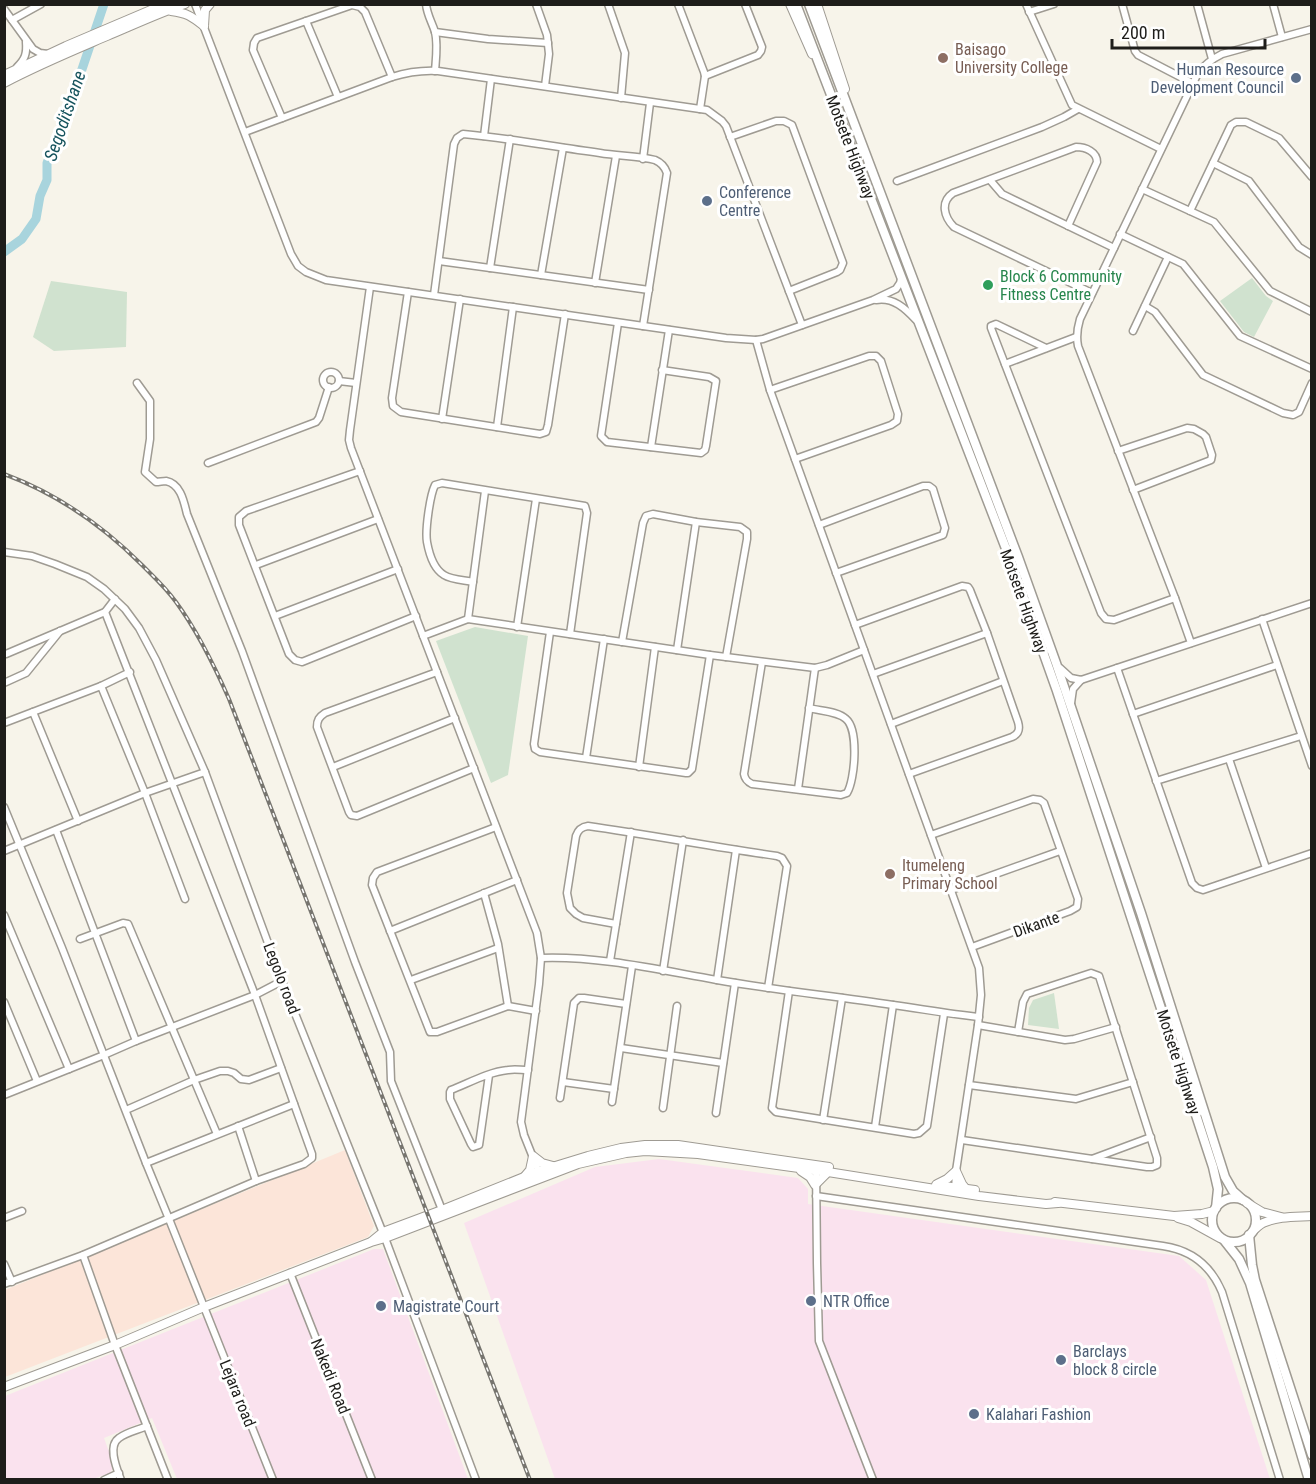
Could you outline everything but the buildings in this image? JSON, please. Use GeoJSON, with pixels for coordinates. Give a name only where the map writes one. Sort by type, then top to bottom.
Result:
{"type":"FeatureCollection","features":[{"type":"Feature","properties":{"kind":"highway","name":"Motsete Highway"},"geometry":{"type":"LineString","coordinates":[[796,4],[1010,560],[1057,690],[1213,1167],[1218,1189],[1215,1209]]}},
{"type":"Feature","properties":{"kind":"highway","name":"Motsete Highway"},"geometry":{"type":"LineString","coordinates":[[809,4],[1056,663],[1141,913],[1220,1163],[1228,1184],[1245,1202]]}},
{"type":"Feature","properties":{"kind":"highway"},"geometry":{"type":"LineString","coordinates":[[1309,1479],[1250,1283],[1239,1259],[1213,1228],[1215,1209],[1225,1200],[1237,1199],[1245,1202],[1255,1214],[1251,1234],[1255,1281],[1311,1455]]}},
{"type":"Feature","properties":{"kind":"highway"},"geometry":{"type":"LineString","coordinates":[[1222,1239],[1237,1242],[1251,1234]]}},
{"type":"Feature","properties":{"kind":"main road"},"geometry":{"type":"LineString","coordinates":[[4,83],[67,49],[129,22],[166,8],[185,4]]}},
{"type":"Feature","properties":{"kind":"main road"},"geometry":{"type":"LineString","coordinates":[[204,26],[205,10],[210,4]]}},
{"type":"Feature","properties":{"kind":"main road"},"geometry":{"type":"LineString","coordinates":[[790,4],[825,80]]}},
{"type":"Feature","properties":{"kind":"main road"},"geometry":{"type":"LineString","coordinates":[[817,4],[862,144]]}},
{"type":"Feature","properties":{"kind":"main road"},"geometry":{"type":"LineString","coordinates":[[166,8],[186,14],[204,26]]}},
{"type":"Feature","properties":{"kind":"main road"},"geometry":{"type":"LineString","coordinates":[[8,73],[49,54],[67,49]]}},
{"type":"Feature","properties":{"kind":"main road"},"geometry":{"type":"LineString","coordinates":[[4,1387],[371,1242],[524,1176],[540,1174],[555,1166],[621,1148],[645,1145],[678,1148],[955,1189],[1174,1216],[1202,1214],[1215,1209]]}},
{"type":"Feature","properties":{"kind":"main road"},"geometry":{"type":"LineString","coordinates":[[384,1235],[540,1174],[626,1153],[678,1148],[794,1168],[816,1168],[828,1172],[1046,1204],[1058,1203]]}},
{"type":"Feature","properties":{"kind":"main road"},"geometry":{"type":"LineString","coordinates":[[524,1176],[530,1170],[533,1156],[542,1164],[555,1166]]}},
{"type":"Feature","properties":{"kind":"main road"},"geometry":{"type":"LineString","coordinates":[[794,1168],[807,1174],[815,1185],[828,1172]]}},
{"type":"Feature","properties":{"kind":"main road"},"geometry":{"type":"LineString","coordinates":[[935,1185],[956,1171],[966,1189]]}},
{"type":"Feature","properties":{"kind":"main road"},"geometry":{"type":"LineString","coordinates":[[1245,1202],[1262,1212],[1285,1218]]}},
{"type":"Feature","properties":{"kind":"main road"},"geometry":{"type":"LineString","coordinates":[[1251,1234],[1263,1223],[1311,1215]]}},
{"type":"Feature","properties":{"kind":"main road"},"geometry":{"type":"LineString","coordinates":[[1174,1216],[1191,1222],[1222,1239]]}},
{"type":"Feature","properties":{"kind":"street"},"geometry":{"type":"LineString","coordinates":[[12,20],[42,4]]}},
{"type":"Feature","properties":{"kind":"street"},"geometry":{"type":"LineString","coordinates":[[195,4],[291,254],[298,266],[315,277],[618,323],[756,340],[873,300],[896,289],[901,276]]}},
{"type":"Feature","properties":{"kind":"street"},"geometry":{"type":"LineString","coordinates":[[426,4],[426,11],[435,32],[435,70]]}},
{"type":"Feature","properties":{"kind":"street"},"geometry":{"type":"LineString","coordinates":[[536,4],[548,43],[545,86]]}},
{"type":"Feature","properties":{"kind":"street"},"geometry":{"type":"LineString","coordinates":[[608,4],[625,53],[621,98]]}},
{"type":"Feature","properties":{"kind":"street"},"geometry":{"type":"LineString","coordinates":[[678,4],[705,76],[700,109]]}},
{"type":"Feature","properties":{"kind":"street"},"geometry":{"type":"LineString","coordinates":[[705,76],[761,51],[762,47],[745,4]]}},
{"type":"Feature","properties":{"kind":"street"},"geometry":{"type":"LineString","coordinates":[[1026,4],[1070,102],[1078,109],[1161,149]]}},
{"type":"Feature","properties":{"kind":"street"},"geometry":{"type":"LineString","coordinates":[[1029,12],[1054,4]]}},
{"type":"Feature","properties":{"kind":"street"},"geometry":{"type":"LineString","coordinates":[[1122,4],[1138,55],[1192,83]]}},
{"type":"Feature","properties":{"kind":"street"},"geometry":{"type":"LineString","coordinates":[[1197,4],[1212,59]]}},
{"type":"Feature","properties":{"kind":"street"},"geometry":{"type":"LineString","coordinates":[[1273,4],[1282,37]]}},
{"type":"Feature","properties":{"kind":"street"},"geometry":{"type":"LineString","coordinates":[[282,118],[253,50],[257,38],[352,5],[360,7],[365,12],[392,77]]}},
{"type":"Feature","properties":{"kind":"street"},"geometry":{"type":"LineString","coordinates":[[4,9],[36,52],[49,54]]}},
{"type":"Feature","properties":{"kind":"street"},"geometry":{"type":"LineString","coordinates":[[306,21],[338,97]]}},
{"type":"Feature","properties":{"kind":"street"},"geometry":{"type":"LineString","coordinates":[[1191,643],[1076,337],[1080,319],[1092,293],[1192,83],[1204,65],[1222,54],[1311,29]]}},
{"type":"Feature","properties":{"kind":"street"},"geometry":{"type":"LineString","coordinates":[[435,32],[488,39],[548,43]]}},
{"type":"Feature","properties":{"kind":"street"},"geometry":{"type":"LineString","coordinates":[[8,73],[25,58],[26,41]]}},
{"type":"Feature","properties":{"kind":"street"},"geometry":{"type":"LineString","coordinates":[[245,132],[410,71],[435,70],[707,111],[726,126],[802,325]]}},
{"type":"Feature","properties":{"kind":"street"},"geometry":{"type":"LineString","coordinates":[[484,136],[491,79]]}},
{"type":"Feature","properties":{"kind":"street"},"geometry":{"type":"LineString","coordinates":[[643,159],[650,103]]}},
{"type":"Feature","properties":{"kind":"street"},"geometry":{"type":"LineString","coordinates":[[897,181],[1042,127],[1078,109]]}},
{"type":"Feature","properties":{"kind":"street"},"geometry":{"type":"LineString","coordinates":[[730,137],[776,121],[784,121],[792,125],[843,263],[837,272],[789,291]]}},
{"type":"Feature","properties":{"kind":"street"},"geometry":{"type":"LineString","coordinates":[[1190,211],[1231,125],[1236,122],[1246,122],[1280,138],[1311,177]]}},
{"type":"Feature","properties":{"kind":"street"},"geometry":{"type":"LineString","coordinates":[[434,295],[454,144],[463,134],[510,139],[657,161],[664,165],[667,173],[644,326]]}},
{"type":"Feature","properties":{"kind":"street"},"geometry":{"type":"LineString","coordinates":[[490,268],[510,139]]}},
{"type":"Feature","properties":{"kind":"street"},"geometry":{"type":"LineString","coordinates":[[1068,226],[1097,162],[1097,158],[1082,147],[1076,147],[953,193],[945,201],[946,217],[954,227],[1092,293]]}},
{"type":"Feature","properties":{"kind":"street"},"geometry":{"type":"LineString","coordinates":[[542,275],[563,148]]}},
{"type":"Feature","properties":{"kind":"street"},"geometry":{"type":"LineString","coordinates":[[595,283],[616,156]]}},
{"type":"Feature","properties":{"kind":"street"},"geometry":{"type":"LineString","coordinates":[[1213,163],[1249,182],[1299,247],[1311,255]]}},
{"type":"Feature","properties":{"kind":"street"},"geometry":{"type":"LineString","coordinates":[[990,180],[1002,194],[1114,248]]}},
{"type":"Feature","properties":{"kind":"street"},"geometry":{"type":"LineString","coordinates":[[1142,189],[1214,222],[1270,291],[1311,312]]}},
{"type":"Feature","properties":{"kind":"street"},"geometry":{"type":"LineString","coordinates":[[1120,234],[1186,266],[1240,336],[1311,369]]}},
{"type":"Feature","properties":{"kind":"street"},"geometry":{"type":"LineString","coordinates":[[1133,331],[1168,257]]}},
{"type":"Feature","properties":{"kind":"street"},"geometry":{"type":"LineString","coordinates":[[439,261],[649,290]]}},
{"type":"Feature","properties":{"kind":"street"},"geometry":{"type":"LineString","coordinates":[[370,287],[349,440],[537,933],[541,958],[521,1122],[540,1174]]}},
{"type":"Feature","properties":{"kind":"street"},"geometry":{"type":"LineString","coordinates":[[408,292],[392,398],[393,406],[401,412],[540,434],[546,432],[548,425],[565,314]]}},
{"type":"Feature","properties":{"kind":"street"},"geometry":{"type":"LineString","coordinates":[[442,419],[460,299]]}},
{"type":"Feature","properties":{"kind":"street"},"geometry":{"type":"LineString","coordinates":[[873,300],[882,299],[896,303],[918,322]]}},
{"type":"Feature","properties":{"kind":"street"},"geometry":{"type":"LineString","coordinates":[[1145,306],[1155,312],[1203,375],[1283,413],[1293,415],[1299,411],[1311,383]]}},
{"type":"Feature","properties":{"kind":"street"},"geometry":{"type":"LineString","coordinates":[[497,427],[513,307]]}},
{"type":"Feature","properties":{"kind":"street"},"geometry":{"type":"LineString","coordinates":[[618,323],[601,436],[607,442],[698,454],[703,452],[706,446],[716,381],[712,378],[663,370]]}},
{"type":"Feature","properties":{"kind":"street"},"geometry":{"type":"LineString","coordinates":[[1046,348],[996,324],[993,324],[991,328],[1103,617],[1114,620],[1175,598]]}},
{"type":"Feature","properties":{"kind":"street"},"geometry":{"type":"LineString","coordinates":[[651,447],[669,330]]}},
{"type":"Feature","properties":{"kind":"street"},"geometry":{"type":"LineString","coordinates":[[1005,364],[1076,337]]}},
{"type":"Feature","properties":{"kind":"street"},"geometry":{"type":"LineString","coordinates":[[756,340],[770,390],[979,968],[981,984],[979,1017],[955,1189]]}},
{"type":"Feature","properties":{"kind":"street"},"geometry":{"type":"LineString","coordinates":[[770,390],[869,356],[876,356],[881,361],[898,414],[897,421],[795,459]]}},
{"type":"Feature","properties":{"kind":"street"},"geometry":{"type":"LineString","coordinates":[[329,387],[324,382],[327,373],[337,374],[339,381]]}},
{"type":"Feature","properties":{"kind":"street"},"geometry":{"type":"LineString","coordinates":[[339,381],[356,383]]}},
{"type":"Feature","properties":{"kind":"street"},"geometry":{"type":"LineString","coordinates":[[329,387],[334,387],[339,381]]}},
{"type":"Feature","properties":{"kind":"street"},"geometry":{"type":"LineString","coordinates":[[137,383],[150,401],[150,439],[145,472],[156,482],[166,481],[181,492],[390,1052],[391,1081],[442,1210]]}},
{"type":"Feature","properties":{"kind":"street"},"geometry":{"type":"LineString","coordinates":[[208,463],[316,422],[329,387]]}},
{"type":"Feature","properties":{"kind":"street"},"geometry":{"type":"LineString","coordinates":[[1118,451],[1187,428],[1199,431],[1206,437],[1213,457],[1210,461],[1133,490]]}},
{"type":"Feature","properties":{"kind":"street"},"geometry":{"type":"LineString","coordinates":[[360,471],[246,511],[239,518],[239,525],[289,654],[295,660],[302,662],[416,616]]}},
{"type":"Feature","properties":{"kind":"street"},"geometry":{"type":"LineString","coordinates":[[472,582],[450,578],[442,574],[430,553],[426,539],[430,498],[435,485],[442,483],[585,506],[587,509],[570,634]]}},
{"type":"Feature","properties":{"kind":"street"},"geometry":{"type":"LineString","coordinates":[[819,525],[923,486],[933,489],[945,528],[943,535],[836,573]]}},
{"type":"Feature","properties":{"kind":"street"},"geometry":{"type":"LineString","coordinates":[[468,619],[485,491]]}},
{"type":"Feature","properties":{"kind":"street"},"geometry":{"type":"LineString","coordinates":[[517,627],[536,499]]}},
{"type":"Feature","properties":{"kind":"street"},"geometry":{"type":"LineString","coordinates":[[622,642],[644,519],[653,514],[740,527],[747,532],[726,657]]}},
{"type":"Feature","properties":{"kind":"street"},"geometry":{"type":"LineString","coordinates":[[256,565],[378,519]]}},
{"type":"Feature","properties":{"kind":"street"},"geometry":{"type":"LineString","coordinates":[[677,650],[696,522]]}},
{"type":"Feature","properties":{"kind":"street","name":"Legolo road"},"geometry":{"type":"LineString","coordinates":[[4,552],[32,556],[87,577],[115,599],[140,628],[205,772],[282,981],[384,1235],[476,1479]]}},
{"type":"Feature","properties":{"kind":"street"},"geometry":{"type":"LineString","coordinates":[[275,616],[398,569]]}},
{"type":"Feature","properties":{"kind":"street"},"geometry":{"type":"LineString","coordinates":[[855,625],[962,586],[970,590],[987,633],[1019,728],[1016,735],[909,774]]}},
{"type":"Feature","properties":{"kind":"street"},"geometry":{"type":"LineString","coordinates":[[6,654],[105,612],[115,599]]}},
{"type":"Feature","properties":{"kind":"street"},"geometry":{"type":"LineString","coordinates":[[1056,663],[1067,676],[1081,680],[1311,603]]}},
{"type":"Feature","properties":{"kind":"street"},"geometry":{"type":"LineString","coordinates":[[4,1264],[8,1283],[84,1255],[256,1181],[304,1164],[312,1158],[255,995],[105,612]]}},
{"type":"Feature","properties":{"kind":"street"},"geometry":{"type":"LineString","coordinates":[[423,636],[468,619],[814,668],[864,650]]}},
{"type":"Feature","properties":{"kind":"street"},"geometry":{"type":"LineString","coordinates":[[1262,620],[1311,766]]}},
{"type":"Feature","properties":{"kind":"street"},"geometry":{"type":"LineString","coordinates":[[4,683],[26,673],[60,631]]}},
{"type":"Feature","properties":{"kind":"street"},"geometry":{"type":"LineString","coordinates":[[550,632],[534,747],[540,752],[639,767],[686,773],[692,769],[710,655]]}},
{"type":"Feature","properties":{"kind":"street"},"geometry":{"type":"LineString","coordinates":[[873,674],[987,633]]}},
{"type":"Feature","properties":{"kind":"street"},"geometry":{"type":"LineString","coordinates":[[586,758],[604,639]]}},
{"type":"Feature","properties":{"kind":"street"},"geometry":{"type":"LineString","coordinates":[[639,767],[655,646]]}},
{"type":"Feature","properties":{"kind":"street"},"geometry":{"type":"LineString","coordinates":[[762,662],[745,777],[748,782],[841,795],[848,793],[851,786],[855,745],[850,723],[839,714],[809,708]]}},
{"type":"Feature","properties":{"kind":"street"},"geometry":{"type":"LineString","coordinates":[[1133,714],[1277,665]]}},
{"type":"Feature","properties":{"kind":"street"},"geometry":{"type":"LineString","coordinates":[[798,789],[814,668]]}},
{"type":"Feature","properties":{"kind":"street"},"geometry":{"type":"LineString","coordinates":[[1117,668],[1194,886],[1203,890],[1311,853]]}},
{"type":"Feature","properties":{"kind":"street"},"geometry":{"type":"LineString","coordinates":[[4,723],[101,686],[130,672]]}},
{"type":"Feature","properties":{"kind":"street"},"geometry":{"type":"LineString","coordinates":[[436,672],[325,712],[320,717],[317,727],[349,812],[357,816],[474,768]]}},
{"type":"Feature","properties":{"kind":"street"},"geometry":{"type":"LineString","coordinates":[[1071,708],[1073,689],[1081,680]]}},
{"type":"Feature","properties":{"kind":"street"},"geometry":{"type":"LineString","coordinates":[[891,724],[1003,681]]}},
{"type":"Feature","properties":{"kind":"street"},"geometry":{"type":"LineString","coordinates":[[101,686],[185,899]]}},
{"type":"Feature","properties":{"kind":"street"},"geometry":{"type":"LineString","coordinates":[[33,712],[78,821]]}},
{"type":"Feature","properties":{"kind":"street"},"geometry":{"type":"LineString","coordinates":[[333,767],[455,718]]}},
{"type":"Feature","properties":{"kind":"street"},"geometry":{"type":"LineString","coordinates":[[1156,781],[1301,736]]}},
{"type":"Feature","properties":{"kind":"street"},"geometry":{"type":"LineString","coordinates":[[1229,759],[1266,868]]}},
{"type":"Feature","properties":{"kind":"street"},"geometry":{"type":"LineString","coordinates":[[4,851],[172,783],[205,772]]}},
{"type":"Feature","properties":{"kind":"street"},"geometry":{"type":"LineString","coordinates":[[931,835],[1030,800],[1037,799],[1044,803],[1060,851],[951,890]]}},
{"type":"Feature","properties":{"kind":"street","name":"Lejara road"},"geometry":{"type":"LineString","coordinates":[[4,807],[273,1479]]}},
{"type":"Feature","properties":{"kind":"street"},"geometry":{"type":"LineString","coordinates":[[616,924],[583,918],[570,908],[567,893],[576,836],[582,826],[777,856],[785,861],[787,866],[768,988]]}},
{"type":"Feature","properties":{"kind":"street"},"geometry":{"type":"LineString","coordinates":[[496,827],[377,873],[372,885],[430,1032],[437,1032],[508,1006],[536,1011]]}},
{"type":"Feature","properties":{"kind":"street"},"geometry":{"type":"LineString","coordinates":[[56,830],[136,1041]]}},
{"type":"Feature","properties":{"kind":"street"},"geometry":{"type":"LineString","coordinates":[[610,962],[631,832]]}},
{"type":"Feature","properties":{"kind":"street"},"geometry":{"type":"LineString","coordinates":[[663,971],[682,840]]}},
{"type":"Feature","properties":{"kind":"street"},"geometry":{"type":"LineString","coordinates":[[717,980],[736,850]]}},
{"type":"Feature","properties":{"kind":"street","name":"Dikante"},"geometry":{"type":"LineString","coordinates":[[972,947],[1077,907],[1078,899],[1060,851]]}},
{"type":"Feature","properties":{"kind":"street"},"geometry":{"type":"LineString","coordinates":[[390,931],[517,880]]}},
{"type":"Feature","properties":{"kind":"street"},"geometry":{"type":"LineString","coordinates":[[484,893],[498,948],[508,1006]]}},
{"type":"Feature","properties":{"kind":"street"},"geometry":{"type":"LineString","coordinates":[[4,915],[69,1069]]}},
{"type":"Feature","properties":{"kind":"street"},"geometry":{"type":"LineString","coordinates":[[80,939],[123,923],[128,924],[217,1134]]}},
{"type":"Feature","properties":{"kind":"street"},"geometry":{"type":"LineString","coordinates":[[411,980],[498,948]]}},
{"type":"Feature","properties":{"kind":"street"},"geometry":{"type":"LineString","coordinates":[[541,958],[610,962],[768,988],[979,1017]]}},
{"type":"Feature","properties":{"kind":"street"},"geometry":{"type":"LineString","coordinates":[[612,1102],[632,966]]}},
{"type":"Feature","properties":{"kind":"street"},"geometry":{"type":"LineString","coordinates":[[962,1140],[1089,1160],[1152,1167],[1156,1165],[1157,1158],[1151,1137],[1101,979],[1097,974],[1091,973],[1027,994],[1023,1002],[1018,1032]]}},
{"type":"Feature","properties":{"kind":"street"},"geometry":{"type":"LineString","coordinates":[[4,1095],[255,995],[282,981]]}},
{"type":"Feature","properties":{"kind":"street"},"geometry":{"type":"LineString","coordinates":[[716,1113],[735,983]]}},
{"type":"Feature","properties":{"kind":"street"},"geometry":{"type":"LineString","coordinates":[[789,991],[772,1108],[776,1112],[914,1134],[927,1126],[944,1014]]}},
{"type":"Feature","properties":{"kind":"street"},"geometry":{"type":"LineString","coordinates":[[560,1098],[576,1000],[584,998],[626,1004]]}},
{"type":"Feature","properties":{"kind":"street"},"geometry":{"type":"LineString","coordinates":[[823,1120],[842,998]]}},
{"type":"Feature","properties":{"kind":"street"},"geometry":{"type":"LineString","coordinates":[[4,1002],[37,1081]]}},
{"type":"Feature","properties":{"kind":"street"},"geometry":{"type":"LineString","coordinates":[[663,1108],[676,1005]]}},
{"type":"Feature","properties":{"kind":"street"},"geometry":{"type":"LineString","coordinates":[[875,1127],[893,1005]]}},
{"type":"Feature","properties":{"kind":"street"},"geometry":{"type":"LineString","coordinates":[[978,1025],[1070,1040],[1116,1027]]}},
{"type":"Feature","properties":{"kind":"street"},"geometry":{"type":"LineString","coordinates":[[621,1048],[723,1063]]}},
{"type":"Feature","properties":{"kind":"street"},"geometry":{"type":"LineString","coordinates":[[126,1110],[220,1071],[228,1071],[241,1079],[249,1080],[281,1068]]}},
{"type":"Feature","properties":{"kind":"street"},"geometry":{"type":"LineString","coordinates":[[489,1075],[479,1145],[473,1147],[450,1099],[451,1090],[489,1075],[508,1070],[528,1070]]}},
{"type":"Feature","properties":{"kind":"street"},"geometry":{"type":"LineString","coordinates":[[563,1082],[614,1089]]}},
{"type":"Feature","properties":{"kind":"street"},"geometry":{"type":"LineString","coordinates":[[969,1085],[1076,1098],[1134,1082]]}},
{"type":"Feature","properties":{"kind":"street"},"geometry":{"type":"LineString","coordinates":[[146,1163],[294,1104]]}},
{"type":"Feature","properties":{"kind":"street"},"geometry":{"type":"LineString","coordinates":[[238,1126],[256,1181]]}},
{"type":"Feature","properties":{"kind":"street"},"geometry":{"type":"LineString","coordinates":[[1089,1160],[1151,1137]]}},
{"type":"Feature","properties":{"kind":"street"},"geometry":{"type":"LineString","coordinates":[[816,1168],[819,1341],[873,1479]]}},
{"type":"Feature","properties":{"kind":"street"},"geometry":{"type":"LineString","coordinates":[[816,1196],[1163,1246],[1191,1255],[1214,1276],[1222,1292],[1280,1479]]}},
{"type":"Feature","properties":{"kind":"street"},"geometry":{"type":"LineString","coordinates":[[4,1218],[22,1211]]}},
{"type":"Feature","properties":{"kind":"street"},"geometry":{"type":"LineString","coordinates":[[84,1255],[115,1345],[168,1479]]}},
{"type":"Feature","properties":{"kind":"street","name":"Nakedi Road"},"geometry":{"type":"LineString","coordinates":[[290,1273],[372,1479]]}},
{"type":"Feature","properties":{"kind":"street"},"geometry":{"type":"LineString","coordinates":[[104,1479],[120,1476],[113,1452],[114,1443],[119,1438],[147,1426]]}},
{"type":"Feature","properties":{"kind":"shaded area"},"geometry":{"type":"Polygon","coordinates":[[[345,1150],[374,1226],[368,1237],[5,1377],[5,1290],[345,1150]]]}},
{"type":"Feature","properties":{"kind":"shaded area"},"geometry":{"type":"Polygon","coordinates":[[[659,1159],[798,1178],[808,1189],[808,1204],[1179,1256],[1206,1280],[1270,1479],[555,1479],[464,1223],[595,1167],[659,1159]]]}},
{"type":"Feature","properties":{"kind":"shaded area"},"geometry":{"type":"Polygon","coordinates":[[[374,1249],[383,1249],[468,1479],[177,1479],[152,1418],[104,1438],[114,1466],[110,1473],[93,1479],[5,1480],[5,1396],[374,1249]]]}},
{"type":"Feature","properties":{"kind":"green space"},"geometry":{"type":"Polygon","coordinates":[[[1252,278],[1273,301],[1254,337],[1244,332],[1220,301],[1252,278]]]}},
{"type":"Feature","properties":{"kind":"green space"},"geometry":{"type":"Polygon","coordinates":[[[51,281],[127,292],[126,347],[54,351],[33,337],[51,281]]]}},
{"type":"Feature","properties":{"kind":"green space"},"geometry":{"type":"Polygon","coordinates":[[[475,627],[528,636],[508,775],[491,783],[436,641],[475,627]]]}},
{"type":"Feature","properties":{"kind":"green space"},"geometry":{"type":"Polygon","coordinates":[[[1054,993],[1059,1029],[1028,1025],[1029,1008],[1033,1000],[1054,993]]]}},
{"type":"Feature","properties":{"kind":"waterway","name":"Segoditshane"},"geometry":{"type":"LineString","coordinates":[[4,252],[22,239],[36,219],[40,196],[47,180],[47,163],[104,4]]}},
{"type":"Feature","properties":{"kind":"railway"},"geometry":{"type":"LineString","coordinates":[[4,474],[61,501],[95,524],[127,550],[168,592],[184,613],[205,649],[229,699],[530,1480]]}},
{"type":"Feature","properties":{"kind":"place","name":"Baisago University College"},"geometry":{"type":"Point","coordinates":[943,58]}},
{"type":"Feature","properties":{"kind":"place","name":"Human Resource Development Council"},"geometry":{"type":"Point","coordinates":[1296,78]}},
{"type":"Feature","properties":{"kind":"place","name":"Conference Centre"},"geometry":{"type":"Point","coordinates":[707,201]}},
{"type":"Feature","properties":{"kind":"place","name":"Block 6 Community Fitness Centre"},"geometry":{"type":"Point","coordinates":[988,285]}},
{"type":"Feature","properties":{"kind":"place","name":"Itumeleng Primary School"},"geometry":{"type":"Point","coordinates":[890,874]}},
{"type":"Feature","properties":{"kind":"place","name":"NTR Office"},"geometry":{"type":"Point","coordinates":[811,1301]}},
{"type":"Feature","properties":{"kind":"place","name":"Magistrate Court"},"geometry":{"type":"Point","coordinates":[381,1306]}},
{"type":"Feature","properties":{"kind":"place","name":"Barclays block 8 circle"},"geometry":{"type":"Point","coordinates":[1061,1360]}},
{"type":"Feature","properties":{"kind":"place","name":"Kalahari Fashion"},"geometry":{"type":"Point","coordinates":[974,1414]}}]}
